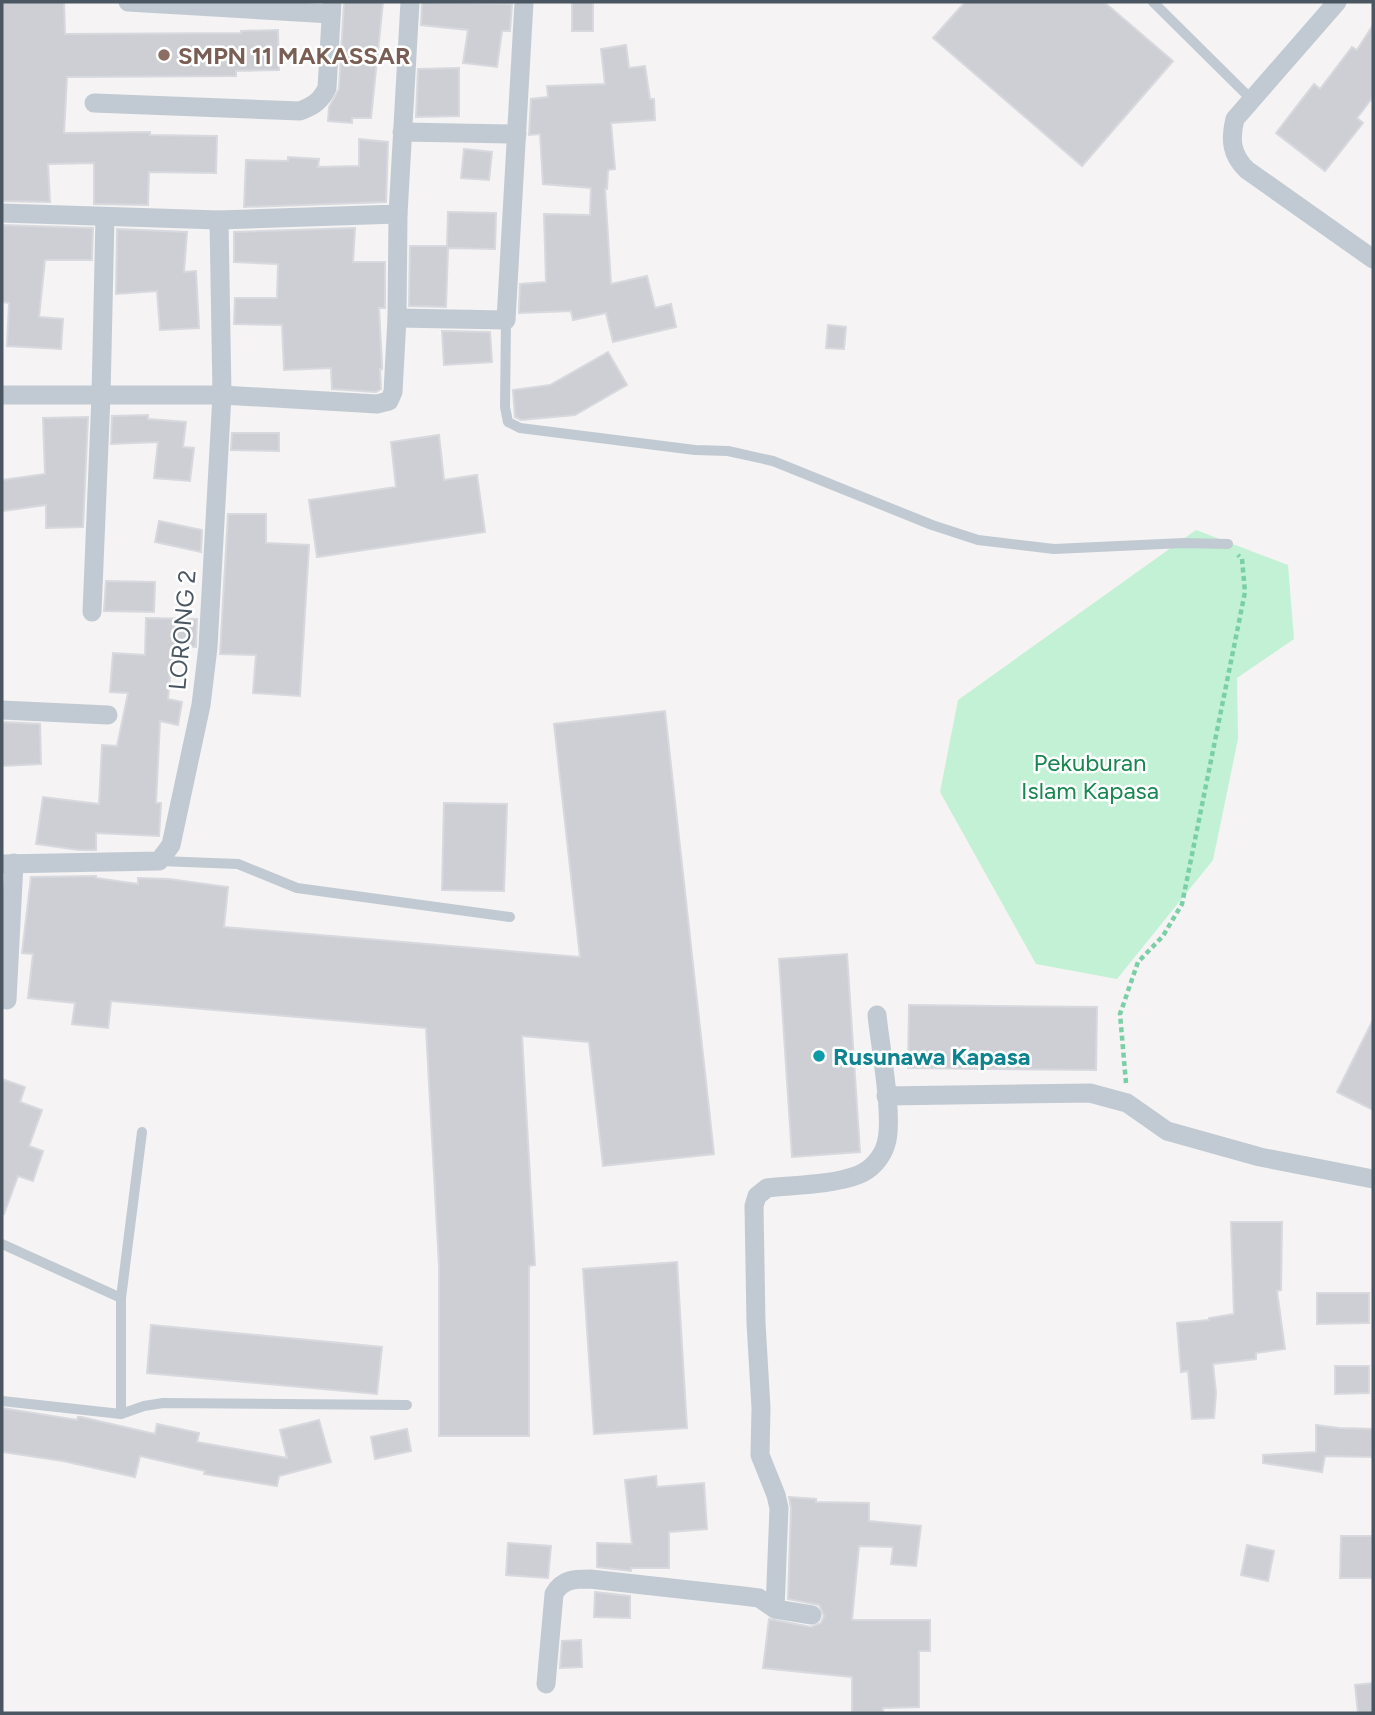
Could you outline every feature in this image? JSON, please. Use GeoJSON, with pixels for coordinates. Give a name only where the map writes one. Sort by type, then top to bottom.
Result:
{"type":"FeatureCollection","features":[{"type":"Feature","properties":{"kind":"street"},"geometry":{"type":"LineString","coordinates":[[94,103],[300,111],[313,106],[323,97],[327,88],[331,8],[128,2]]}},
{"type":"Feature","properties":{"kind":"street"},"geometry":{"type":"LineString","coordinates":[[2,395],[222,396],[385,403],[393,392],[398,214],[410,2]]}},
{"type":"Feature","properties":{"kind":"street"},"geometry":{"type":"LineString","coordinates":[[397,318],[506,320],[524,2]]}},
{"type":"Feature","properties":{"kind":"street"},"geometry":{"type":"LineString","coordinates":[[1337,2],[1251,99],[1235,119],[1231,134],[1237,160],[1247,170],[1373,259]]}},
{"type":"Feature","properties":{"kind":"street"},"geometry":{"type":"LineString","coordinates":[[402,132],[517,134]]}},
{"type":"Feature","properties":{"kind":"street"},"geometry":{"type":"LineString","coordinates":[[2,213],[219,220],[398,214]]}},
{"type":"Feature","properties":{"kind":"street"},"geometry":{"type":"LineString","coordinates":[[92,612],[102,396],[105,217]]}},
{"type":"Feature","properties":{"kind":"street","name":"LORONG 2"},"geometry":{"type":"LineString","coordinates":[[159,861],[171,845],[201,705],[208,647],[222,396],[219,220]]}},
{"type":"Feature","properties":{"kind":"street"},"geometry":{"type":"LineString","coordinates":[[2,710],[108,715]]}},
{"type":"Feature","properties":{"kind":"street"},"geometry":{"type":"LineString","coordinates":[[7,1000],[8,864],[159,861]]}},
{"type":"Feature","properties":{"kind":"street"},"geometry":{"type":"LineString","coordinates":[[775,1609],[779,1508],[760,1455],[761,1408],[754,1206],[757,1196],[767,1188],[859,1175],[879,1161],[887,1142],[886,1096],[877,1015]]}},
{"type":"Feature","properties":{"kind":"street"},"geometry":{"type":"LineString","coordinates":[[886,1096],[1090,1093],[1128,1103],[1167,1131],[1260,1157],[1373,1179]]}},
{"type":"Feature","properties":{"kind":"street"},"geometry":{"type":"LineString","coordinates":[[545,1684],[554,1594],[565,1582],[590,1579],[759,1598],[775,1609],[812,1615]]}},
{"type":"Feature","properties":{"kind":"lane"},"geometry":{"type":"LineString","coordinates":[[1153,2],[1251,99]]}},
{"type":"Feature","properties":{"kind":"lane"},"geometry":{"type":"LineString","coordinates":[[506,320],[505,407],[508,422],[520,428],[695,450],[728,451],[773,461],[932,525],[978,540],[1054,549],[1184,543],[1228,544]]}},
{"type":"Feature","properties":{"kind":"lane"},"geometry":{"type":"LineString","coordinates":[[159,861],[238,864],[297,888],[510,917]]}},
{"type":"Feature","properties":{"kind":"lane"},"geometry":{"type":"LineString","coordinates":[[121,1414],[121,1298],[142,1132]]}},
{"type":"Feature","properties":{"kind":"lane"},"geometry":{"type":"LineString","coordinates":[[2,1244],[121,1298]]}},
{"type":"Feature","properties":{"kind":"lane"},"geometry":{"type":"LineString","coordinates":[[2,1401],[121,1414],[144,1405],[163,1403],[407,1405]]}},
{"type":"Feature","properties":{"kind":"path"},"geometry":{"type":"LineString","coordinates":[[1128,1103],[1120,1014],[1138,962],[1163,936],[1182,904],[1245,592],[1242,559],[1228,544]]}},
{"type":"Feature","properties":{"kind":"green space","name":"Pekuburan Islam Kapasa"},"geometry":{"type":"Polygon","coordinates":[[[1196,530],[1288,565],[1294,639],[1237,678],[1238,739],[1213,860],[1117,979],[1036,964],[940,792],[958,700],[1196,530]]]}},
{"type":"Feature","properties":{"kind":"building"},"geometry":{"type":"Polygon","coordinates":[[[2,2],[64,2],[65,34],[241,33],[278,30],[279,70],[236,71],[236,76],[67,77],[64,133],[150,132],[150,135],[217,136],[216,173],[149,172],[148,205],[94,204],[94,163],[48,164],[50,202],[2,201],[2,2]]]}},
{"type":"Feature","properties":{"kind":"building"},"geometry":{"type":"Polygon","coordinates":[[[344,2],[383,2],[371,118],[352,118],[352,123],[328,121],[329,107],[339,89],[344,2]]]}},
{"type":"Feature","properties":{"kind":"building"},"geometry":{"type":"Polygon","coordinates":[[[422,2],[512,4],[510,31],[502,31],[497,67],[463,63],[468,30],[421,25],[422,2]]]}},
{"type":"Feature","properties":{"kind":"building"},"geometry":{"type":"Polygon","coordinates":[[[572,2],[593,2],[593,31],[572,31],[572,2]]]}},
{"type":"Feature","properties":{"kind":"building"},"geometry":{"type":"Polygon","coordinates":[[[965,2],[1104,2],[1173,61],[1082,166],[933,38],[965,2]]]}},
{"type":"Feature","properties":{"kind":"building"},"geometry":{"type":"Polygon","coordinates":[[[1373,25],[1373,97],[1357,118],[1363,123],[1325,171],[1276,133],[1314,84],[1320,89],[1352,47],[1357,50],[1373,25]]]}},
{"type":"Feature","properties":{"kind":"building"},"geometry":{"type":"Polygon","coordinates":[[[626,45],[629,68],[645,66],[650,99],[654,99],[655,120],[611,123],[615,169],[608,170],[605,189],[611,284],[647,276],[655,308],[671,304],[676,327],[613,342],[606,313],[573,320],[571,311],[519,313],[520,284],[546,282],[544,214],[590,215],[591,188],[543,184],[540,134],[529,135],[531,99],[548,97],[547,86],[605,84],[601,49],[626,45]]]}},
{"type":"Feature","properties":{"kind":"building"},"geometry":{"type":"Polygon","coordinates":[[[459,68],[459,116],[416,117],[418,69],[459,68]]]}},
{"type":"Feature","properties":{"kind":"building"},"geometry":{"type":"Polygon","coordinates":[[[359,139],[388,142],[386,202],[244,207],[246,160],[288,161],[288,157],[319,159],[318,167],[359,166],[359,139]]]}},
{"type":"Feature","properties":{"kind":"building"},"geometry":{"type":"Polygon","coordinates":[[[464,149],[492,152],[489,180],[461,178],[464,149]]]}},
{"type":"Feature","properties":{"kind":"building"},"geometry":{"type":"Polygon","coordinates":[[[448,212],[496,213],[495,249],[448,248],[446,307],[409,306],[410,246],[447,246],[448,212]]]}},
{"type":"Feature","properties":{"kind":"building"},"geometry":{"type":"Polygon","coordinates":[[[2,225],[93,228],[92,260],[45,260],[39,317],[63,319],[61,349],[7,346],[9,303],[2,302],[2,225]]]}},
{"type":"Feature","properties":{"kind":"building"},"geometry":{"type":"Polygon","coordinates":[[[355,228],[353,262],[385,262],[385,308],[379,308],[381,389],[376,392],[332,389],[331,368],[284,370],[282,325],[234,324],[235,298],[277,298],[278,264],[234,262],[234,232],[355,228]]]}},
{"type":"Feature","properties":{"kind":"building"},"geometry":{"type":"Polygon","coordinates":[[[117,229],[187,232],[184,272],[196,271],[199,328],[160,330],[157,291],[116,294],[117,229]]]}},
{"type":"Feature","properties":{"kind":"building"},"geometry":{"type":"Polygon","coordinates":[[[828,325],[846,327],[844,349],[826,348],[828,325]]]}},
{"type":"Feature","properties":{"kind":"building"},"geometry":{"type":"Polygon","coordinates":[[[442,331],[490,332],[492,362],[444,365],[442,331]]]}},
{"type":"Feature","properties":{"kind":"building"},"geometry":{"type":"Polygon","coordinates":[[[608,352],[627,385],[575,415],[521,420],[515,417],[513,390],[550,385],[608,352]]]}},
{"type":"Feature","properties":{"kind":"building"},"geometry":{"type":"Polygon","coordinates":[[[148,415],[148,419],[186,422],[183,447],[194,448],[190,481],[154,478],[158,442],[111,444],[112,416],[148,415]]]}},
{"type":"Feature","properties":{"kind":"building"},"geometry":{"type":"Polygon","coordinates":[[[88,417],[83,527],[46,528],[46,505],[2,511],[2,480],[45,474],[43,418],[88,417]]]}},
{"type":"Feature","properties":{"kind":"building"},"geometry":{"type":"Polygon","coordinates":[[[232,433],[279,433],[279,451],[231,450],[232,433]]]}},
{"type":"Feature","properties":{"kind":"building"},"geometry":{"type":"Polygon","coordinates":[[[439,435],[444,480],[477,475],[485,532],[317,557],[309,500],[396,487],[391,442],[439,435]]]}},
{"type":"Feature","properties":{"kind":"building"},"geometry":{"type":"Polygon","coordinates":[[[228,514],[266,514],[266,543],[309,545],[300,696],[253,693],[256,655],[220,654],[228,514]]]}},
{"type":"Feature","properties":{"kind":"building"},"geometry":{"type":"Polygon","coordinates":[[[159,521],[202,530],[201,552],[155,542],[159,521]]]}},
{"type":"Feature","properties":{"kind":"building"},"geometry":{"type":"Polygon","coordinates":[[[106,581],[155,582],[154,612],[104,611],[106,581]]]}},
{"type":"Feature","properties":{"kind":"building"},"geometry":{"type":"Polygon","coordinates":[[[146,618],[197,619],[196,647],[173,646],[168,699],[182,702],[178,725],[160,721],[156,803],[161,803],[159,836],[96,833],[96,850],[36,844],[43,797],[99,804],[102,745],[117,746],[128,693],[110,692],[113,653],[145,655],[146,618]]]}},
{"type":"Feature","properties":{"kind":"building"},"geometry":{"type":"Polygon","coordinates":[[[665,711],[714,1154],[603,1166],[589,1042],[522,1036],[535,1265],[529,1266],[529,1436],[439,1436],[439,1266],[426,1028],[111,1001],[108,1028],[72,1024],[75,1003],[28,998],[33,954],[22,953],[31,877],[96,876],[138,884],[138,878],[169,879],[228,887],[224,927],[580,957],[554,724],[665,711]]]}},
{"type":"Feature","properties":{"kind":"building"},"geometry":{"type":"Polygon","coordinates":[[[2,722],[40,724],[41,764],[2,766],[2,722]]]}},
{"type":"Feature","properties":{"kind":"building"},"geometry":{"type":"Polygon","coordinates":[[[444,803],[507,804],[504,891],[442,890],[444,803]]]}},
{"type":"Feature","properties":{"kind":"building","name":"Rusunawa Kapasa"},"geometry":{"type":"Polygon","coordinates":[[[847,954],[860,1152],[792,1157],[779,959],[847,954]]]}},
{"type":"Feature","properties":{"kind":"building","name":"Rusunawa Kapasa"},"geometry":{"type":"Polygon","coordinates":[[[909,1005],[1097,1007],[1096,1070],[908,1068],[909,1005]]]}},
{"type":"Feature","properties":{"kind":"building"},"geometry":{"type":"Polygon","coordinates":[[[1373,1020],[1373,1110],[1337,1092],[1373,1020]]]}},
{"type":"Feature","properties":{"kind":"building"},"geometry":{"type":"Polygon","coordinates":[[[2,1079],[25,1087],[20,1102],[42,1110],[29,1146],[43,1151],[33,1181],[18,1176],[4,1214],[2,1214],[2,1079]]]}},
{"type":"Feature","properties":{"kind":"building"},"geometry":{"type":"Polygon","coordinates":[[[1231,1222],[1282,1222],[1281,1290],[1277,1291],[1285,1349],[1256,1353],[1256,1359],[1213,1364],[1216,1393],[1214,1418],[1192,1419],[1188,1371],[1181,1372],[1177,1323],[1234,1314],[1231,1222]]]}},
{"type":"Feature","properties":{"kind":"building"},"geometry":{"type":"Polygon","coordinates":[[[677,1262],[687,1428],[594,1434],[583,1269],[677,1262]]]}},
{"type":"Feature","properties":{"kind":"building"},"geometry":{"type":"Polygon","coordinates":[[[1317,1293],[1369,1293],[1369,1323],[1317,1324],[1317,1293]]]}},
{"type":"Feature","properties":{"kind":"building"},"geometry":{"type":"Polygon","coordinates":[[[151,1325],[382,1347],[377,1394],[147,1373],[151,1325]]]}},
{"type":"Feature","properties":{"kind":"building"},"geometry":{"type":"Polygon","coordinates":[[[1335,1366],[1369,1366],[1369,1393],[1335,1394],[1335,1366]]]}},
{"type":"Feature","properties":{"kind":"building"},"geometry":{"type":"Polygon","coordinates":[[[2,1408],[77,1420],[81,1417],[155,1434],[157,1424],[199,1433],[197,1442],[287,1458],[280,1430],[319,1420],[331,1462],[279,1476],[277,1486],[204,1474],[205,1471],[140,1456],[135,1477],[63,1461],[2,1452],[2,1408]]]}},
{"type":"Feature","properties":{"kind":"building"},"geometry":{"type":"Polygon","coordinates":[[[1316,1425],[1373,1429],[1372,1457],[1325,1456],[1322,1472],[1263,1463],[1263,1455],[1316,1452],[1316,1425]]]}},
{"type":"Feature","properties":{"kind":"building"},"geometry":{"type":"Polygon","coordinates":[[[407,1429],[411,1451],[375,1459],[371,1437],[407,1429]]]}},
{"type":"Feature","properties":{"kind":"building"},"geometry":{"type":"Polygon","coordinates":[[[656,1476],[657,1487],[704,1483],[707,1529],[669,1532],[669,1568],[631,1568],[631,1571],[597,1567],[597,1543],[632,1544],[625,1480],[656,1476]]]}},
{"type":"Feature","properties":{"kind":"building"},"geometry":{"type":"Polygon","coordinates":[[[789,1497],[816,1499],[816,1502],[869,1503],[869,1521],[921,1526],[916,1566],[891,1564],[893,1547],[859,1546],[852,1620],[930,1620],[930,1651],[919,1651],[919,1707],[883,1708],[883,1713],[852,1713],[852,1677],[763,1668],[769,1619],[811,1627],[821,1623],[824,1616],[819,1605],[788,1599],[791,1508],[789,1497]]]}},
{"type":"Feature","properties":{"kind":"building"},"geometry":{"type":"Polygon","coordinates":[[[1341,1536],[1372,1536],[1372,1578],[1340,1578],[1341,1536]]]}},
{"type":"Feature","properties":{"kind":"building"},"geometry":{"type":"Polygon","coordinates":[[[508,1543],[551,1546],[548,1578],[506,1575],[508,1543]]]}},
{"type":"Feature","properties":{"kind":"building"},"geometry":{"type":"Polygon","coordinates":[[[1247,1545],[1274,1551],[1268,1581],[1241,1575],[1247,1545]]]}},
{"type":"Feature","properties":{"kind":"building"},"geometry":{"type":"Polygon","coordinates":[[[595,1592],[630,1596],[630,1618],[594,1617],[595,1592]]]}},
{"type":"Feature","properties":{"kind":"building"},"geometry":{"type":"Polygon","coordinates":[[[581,1640],[582,1667],[560,1668],[562,1641],[581,1640]]]}},
{"type":"Feature","properties":{"kind":"building"},"geometry":{"type":"Polygon","coordinates":[[[1373,1683],[1373,1713],[1358,1713],[1355,1685],[1373,1683]]]}},
{"type":"Feature","properties":{"kind":"place","name":"SMPN 11 MAKASSAR"},"geometry":{"type":"Point","coordinates":[164,55]}},
{"type":"Feature","properties":{"kind":"place","name":"Rusunawa Kapasa"},"geometry":{"type":"Point","coordinates":[819,1056]}}]}
